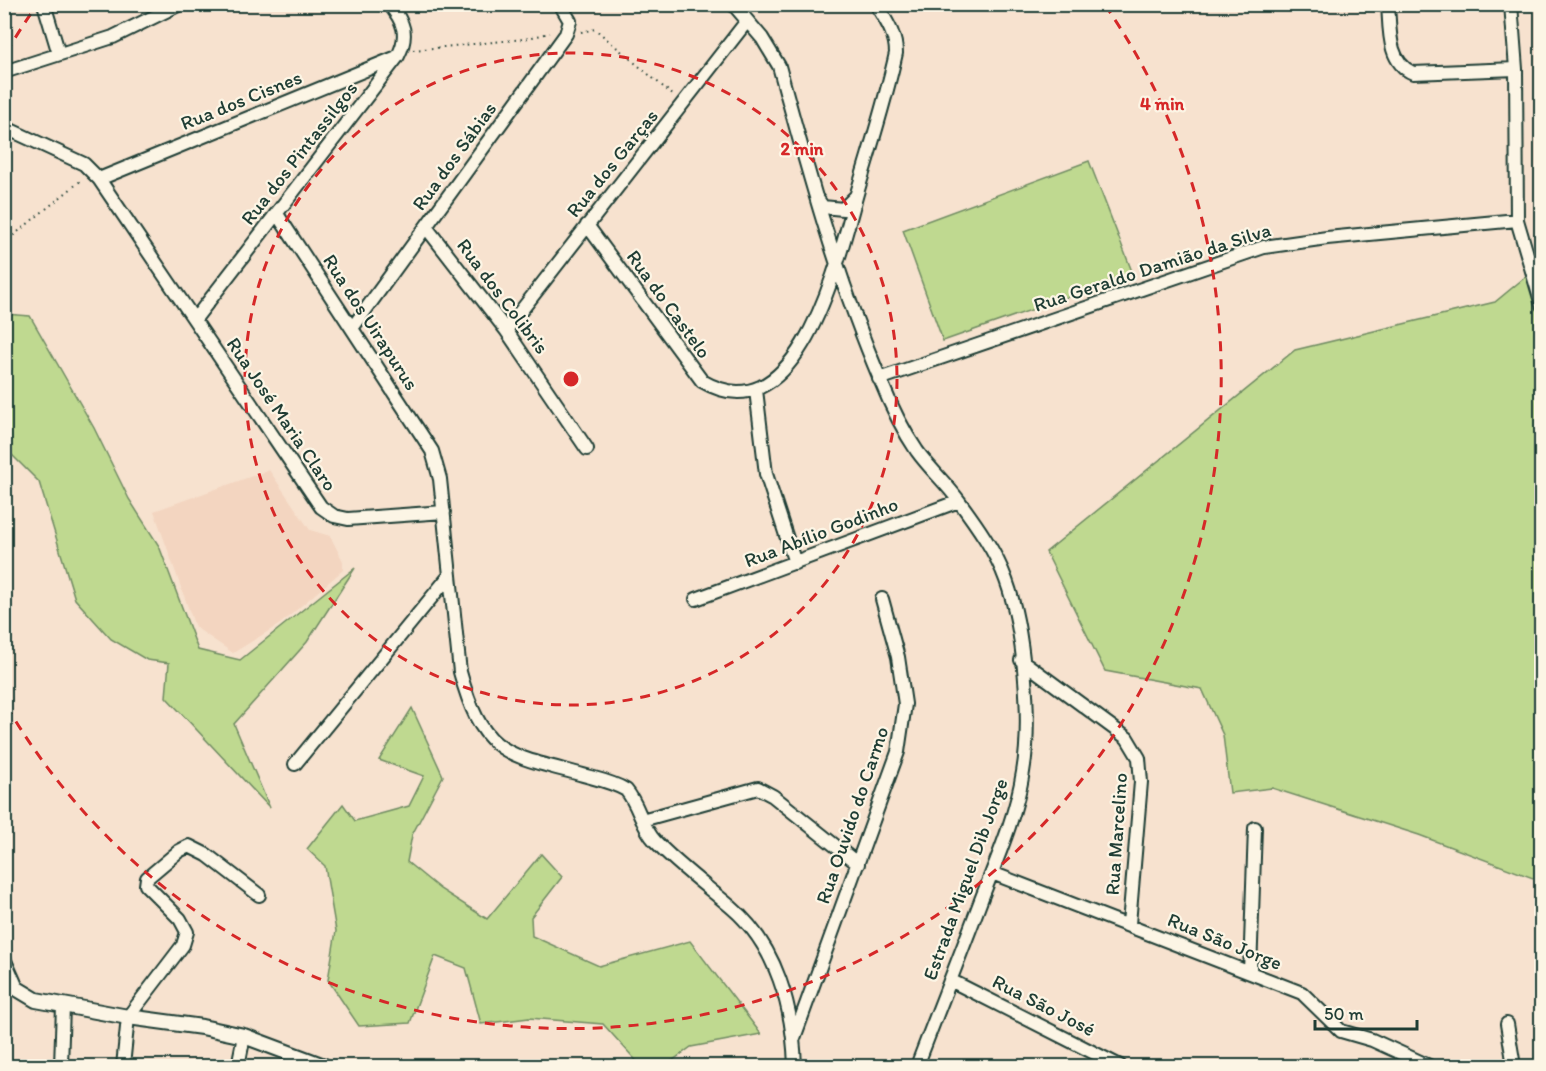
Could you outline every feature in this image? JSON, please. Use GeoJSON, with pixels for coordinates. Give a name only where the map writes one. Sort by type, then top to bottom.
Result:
{"type":"FeatureCollection","features":[{"type":"Feature","properties":{"kind":"street"},"geometry":{"type":"LineString","coordinates":[[44,4],[58,54]]}},
{"type":"Feature","properties":{"kind":"street"},"geometry":{"type":"LineString","coordinates":[[4,72],[113,37],[180,4]]}},
{"type":"Feature","properties":{"kind":"street"},"geometry":{"type":"LineString","coordinates":[[389,4],[404,27],[399,53]]}},
{"type":"Feature","properties":{"kind":"street"},"geometry":{"type":"LineString","coordinates":[[560,4],[568,17],[568,31]]}},
{"type":"Feature","properties":{"kind":"street","name":"Estrada Miguel Dib Jorge"},"geometry":{"type":"LineString","coordinates":[[733,4],[771,50],[778,66],[815,196],[879,379],[897,417],[918,452],[959,501],[986,542],[1005,578],[1014,613],[1021,660],[1026,730],[1023,772],[1013,812],[992,873],[917,1066]]}},
{"type":"Feature","properties":{"kind":"street"},"geometry":{"type":"LineString","coordinates":[[795,563],[766,474],[756,390],[782,370],[807,338],[825,300],[837,262],[896,54],[896,43],[891,29],[876,4]]}},
{"type":"Feature","properties":{"kind":"street"},"geometry":{"type":"LineString","coordinates":[[1388,4],[1392,46],[1397,61],[1404,69],[1413,73],[1516,69]]}},
{"type":"Feature","properties":{"kind":"street"},"geometry":{"type":"LineString","coordinates":[[1511,4],[1516,69],[1517,220],[1542,305]]}},
{"type":"Feature","properties":{"kind":"street","name":"Rua dos Garças"},"geometry":{"type":"LineString","coordinates":[[506,330],[747,21]]}},
{"type":"Feature","properties":{"kind":"street","name":"Rua dos Sábias"},"geometry":{"type":"LineString","coordinates":[[352,327],[568,31]]}},
{"type":"Feature","properties":{"kind":"street","name":"Rua dos Cisnes"},"geometry":{"type":"LineString","coordinates":[[96,175],[399,53]]}},
{"type":"Feature","properties":{"kind":"street","name":"Rua dos Pintassilgos"},"geometry":{"type":"LineString","coordinates":[[195,319],[399,53]]}},
{"type":"Feature","properties":{"kind":"street","name":"Rua José Maria Claro"},"geometry":{"type":"LineString","coordinates":[[4,127],[68,155],[96,175],[321,507],[334,516],[348,519],[444,512]]}},
{"type":"Feature","properties":{"kind":"street"},"geometry":{"type":"LineString","coordinates":[[815,196],[823,207],[843,209],[856,196]]}},
{"type":"Feature","properties":{"kind":"street","name":"Rua dos Uirapurus"},"geometry":{"type":"LineString","coordinates":[[277,214],[432,451],[440,479],[444,512]]}},
{"type":"Feature","properties":{"kind":"street","name":"Rua Geraldo Damião da Silva"},"geometry":{"type":"LineString","coordinates":[[879,379],[1264,248],[1327,238],[1517,220]]}},
{"type":"Feature","properties":{"kind":"street","name":"Rua do Castelo"},"geometry":{"type":"LineString","coordinates":[[587,225],[702,381],[714,388],[731,392],[756,390]]}},
{"type":"Feature","properties":{"kind":"street","name":"Rua dos Colibris"},"geometry":{"type":"LineString","coordinates":[[426,227],[506,330],[587,450]]}},
{"type":"Feature","properties":{"kind":"street","name":"Rua Abílio Godinho"},"geometry":{"type":"LineString","coordinates":[[696,599],[959,501]]}},
{"type":"Feature","properties":{"kind":"street"},"geometry":{"type":"LineString","coordinates":[[444,512],[460,672],[466,697],[486,735],[498,747],[521,758],[626,790],[653,839],[688,873],[732,908],[768,951],[778,972],[794,1039],[795,1066]]}},
{"type":"Feature","properties":{"kind":"street"},"geometry":{"type":"LineString","coordinates":[[295,764],[450,575]]}},
{"type":"Feature","properties":{"kind":"street","name":"Rua Ouvido do Carmo"},"geometry":{"type":"LineString","coordinates":[[794,1039],[898,752],[905,704],[898,657],[882,599]]}},
{"type":"Feature","properties":{"kind":"street","name":"Rua Marcelino"},"geometry":{"type":"LineString","coordinates":[[1021,660],[1127,738],[1139,758],[1141,782],[1129,924]]}},
{"type":"Feature","properties":{"kind":"street"},"geometry":{"type":"LineString","coordinates":[[642,820],[755,788],[773,796],[858,864]]}},
{"type":"Feature","properties":{"kind":"street"},"geometry":{"type":"LineString","coordinates":[[1250,972],[1255,828]]}},
{"type":"Feature","properties":{"kind":"street"},"geometry":{"type":"LineString","coordinates":[[123,1066],[128,1017],[183,945],[187,932],[180,919],[146,885],[147,878],[179,851],[189,846],[207,855],[259,895]]}},
{"type":"Feature","properties":{"kind":"street","name":"Rua São Jorge"},"geometry":{"type":"LineString","coordinates":[[992,873],[1129,924],[1302,993],[1346,1034],[1372,1040],[1429,1066]]}},
{"type":"Feature","properties":{"kind":"street"},"geometry":{"type":"LineString","coordinates":[[4,961],[16,988],[36,1000],[244,1036],[324,1066]]}},
{"type":"Feature","properties":{"kind":"street","name":"Rua São José"},"geometry":{"type":"LineString","coordinates":[[950,980],[1120,1066]]}},
{"type":"Feature","properties":{"kind":"street"},"geometry":{"type":"LineString","coordinates":[[61,1066],[63,1006]]}},
{"type":"Feature","properties":{"kind":"street"},"geometry":{"type":"LineString","coordinates":[[1507,1024],[1514,1066]]}},
{"type":"Feature","properties":{"kind":"street"},"geometry":{"type":"LineString","coordinates":[[238,1066],[244,1036]]}},
{"type":"Feature","properties":{"kind":"path"},"geometry":{"type":"LineString","coordinates":[[399,53],[595,29],[684,104]]}},
{"type":"Feature","properties":{"kind":"path"},"geometry":{"type":"LineString","coordinates":[[4,243],[96,175]]}},
{"type":"Feature","properties":{"kind":"shaded area"},"geometry":{"type":"Polygon","coordinates":[[[269,470],[310,530],[330,536],[343,561],[343,570],[280,624],[233,653],[195,627],[154,511],[269,470]]]}},
{"type":"Feature","properties":{"kind":"green space"},"geometry":{"type":"Polygon","coordinates":[[[1089,161],[1133,274],[943,341],[903,230],[1089,161]]]}},
{"type":"Feature","properties":{"kind":"green space"},"geometry":{"type":"Polygon","coordinates":[[[1541,264],[1541,881],[1419,835],[1272,788],[1230,793],[1223,735],[1202,689],[1105,671],[1046,552],[1295,350],[1495,302],[1541,264]]]}},
{"type":"Feature","properties":{"kind":"green space"},"geometry":{"type":"Polygon","coordinates":[[[5,314],[30,316],[94,428],[129,499],[159,546],[198,650],[240,660],[355,568],[307,642],[234,724],[270,808],[166,697],[169,663],[147,660],[111,639],[75,599],[39,482],[5,448],[5,314]]]}},
{"type":"Feature","properties":{"kind":"green space"},"geometry":{"type":"Polygon","coordinates":[[[412,708],[443,776],[412,835],[407,862],[440,889],[487,919],[541,854],[562,877],[531,917],[532,936],[599,966],[690,941],[761,1034],[691,1047],[665,1066],[641,1066],[603,1024],[529,1018],[481,1024],[466,968],[435,956],[410,1023],[359,1026],[328,980],[336,931],[325,866],[307,849],[343,804],[355,821],[409,806],[424,776],[379,760],[412,708]]]}}]}
